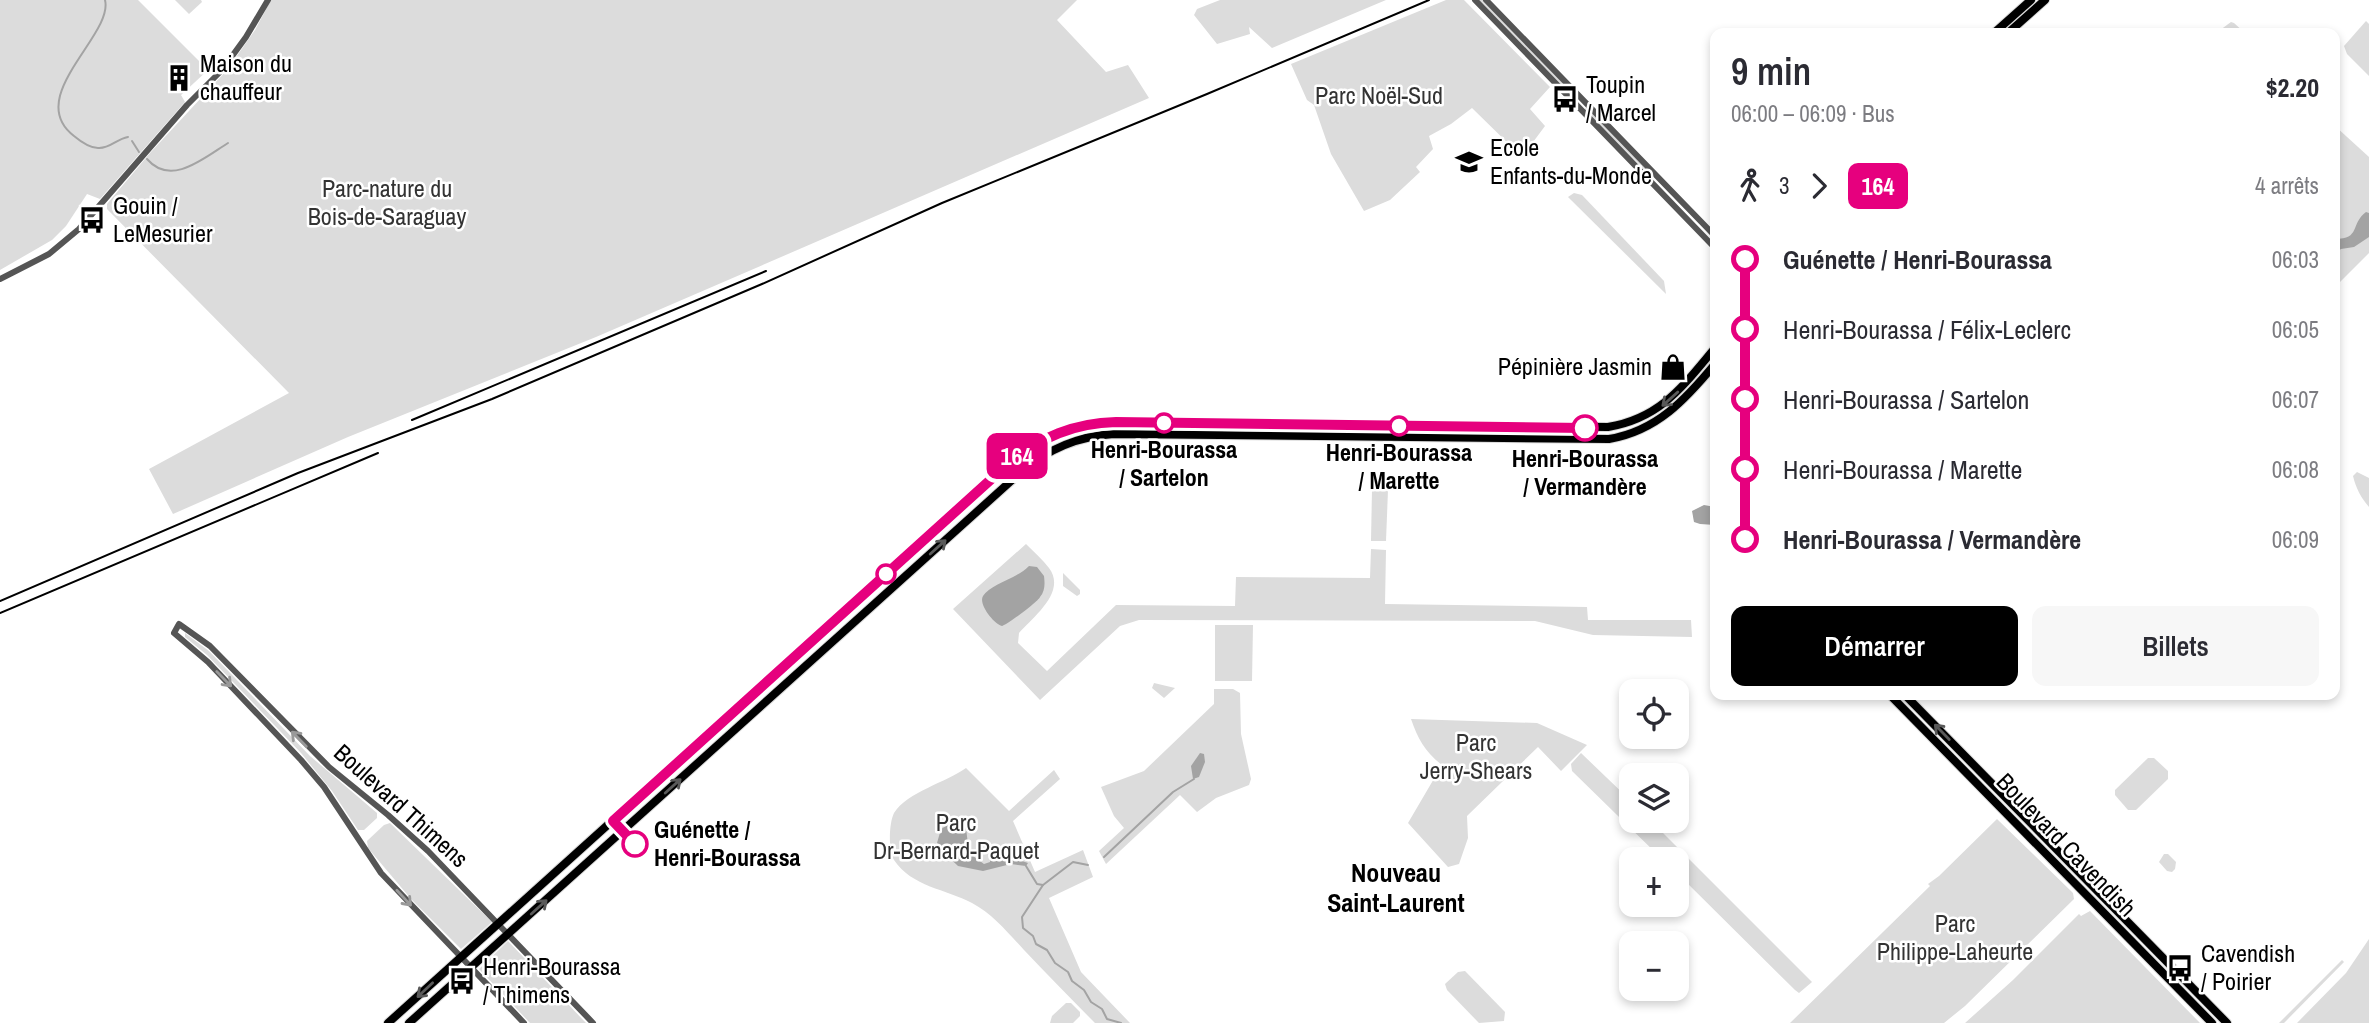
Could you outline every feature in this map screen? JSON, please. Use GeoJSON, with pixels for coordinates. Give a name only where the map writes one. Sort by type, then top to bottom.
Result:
{"type":"FeatureCollection","features":[{"type":"Feature","properties":{"kind":"main road"},"geometry":{"type":"LineString","coordinates":[[2000,28],[2031,0]]}},
{"type":"Feature","properties":{"kind":"main road"},"geometry":{"type":"LineString","coordinates":[[2014,28],[2045,0]]}},
{"type":"Feature","properties":{"kind":"main road"},"geometry":{"type":"LineString","coordinates":[[388,1023],[1008,464],[1029,447],[1048,437],[1081,425],[1116,422],[1608,427],[1639,419],[1661,407],[1710,354]]}},
{"type":"Feature","properties":{"kind":"main road"},"geometry":{"type":"LineString","coordinates":[[409,1023],[1021,472],[1054,449],[1086,437],[1114,434],[1583,440],[1613,438],[1644,429],[1669,413],[1710,370]]}},
{"type":"Feature","properties":{"kind":"main road","name":"Boulevard Cavendish"},"geometry":{"type":"LineString","coordinates":[[1895,700],[2212,1023]]}},
{"type":"Feature","properties":{"kind":"main road","name":"Boulevard Cavendish"},"geometry":{"type":"LineString","coordinates":[[1910,700],[2227,1023]]}},
{"type":"Feature","properties":{"kind":"main road"},"geometry":{"type":"LineString","coordinates":[[2165,974],[2172,967]]}},
{"type":"Feature","properties":{"kind":"street"},"geometry":{"type":"LineString","coordinates":[[0,279],[49,254],[79,229],[227,63],[254,26],[268,0]]}},
{"type":"Feature","properties":{"kind":"street"},"geometry":{"type":"LineString","coordinates":[[1475,0],[1710,243]]}},
{"type":"Feature","properties":{"kind":"street"},"geometry":{"type":"LineString","coordinates":[[1486,0],[1710,231]]}},
{"type":"Feature","properties":{"kind":"street","name":"Boulevard Thimens"},"geometry":{"type":"LineString","coordinates":[[524,1023],[382,873],[306,765],[204,658],[174,634],[179,624],[206,642],[320,759],[419,842],[593,1023]]}},
{"type":"Feature","properties":{"kind":"green space"},"geometry":{"type":"Polygon","coordinates":[[[0,0],[138,0],[208,70],[181,95],[185,102],[100,199],[87,194],[66,226],[52,240],[0,270],[0,0]]]}},
{"type":"Feature","properties":{"kind":"green space"},"geometry":{"type":"Polygon","coordinates":[[[175,0],[201,0],[202,2],[189,14],[175,0]]]}},
{"type":"Feature","properties":{"kind":"green space","name":"Parc-nature du Bois-de-Saraguay"},"geometry":{"type":"Polygon","coordinates":[[[271,0],[1077,0],[1057,20],[1106,72],[1128,65],[1149,98],[596,337],[348,437],[173,514],[149,469],[289,393],[107,209],[107,204],[227,70],[255,30],[271,0]]]}},
{"type":"Feature","properties":{"kind":"green space"},"geometry":{"type":"Polygon","coordinates":[[[1220,0],[1386,0],[1272,48],[1249,27],[1250,34],[1217,44],[1194,15],[1197,9],[1220,0]]]}},
{"type":"Feature","properties":{"kind":"green space","name":"Parc Noël-Sud"},"geometry":{"type":"Polygon","coordinates":[[[1446,0],[1464,0],[1550,87],[1530,109],[1545,126],[1522,157],[1472,108],[1429,136],[1433,149],[1416,167],[1420,172],[1390,200],[1364,211],[1331,154],[1314,105],[1307,100],[1291,64],[1446,0]]]}},
{"type":"Feature","properties":{"kind":"green space"},"geometry":{"type":"Polygon","coordinates":[[[1477,0],[1484,0],[1574,94],[1571,97],[1477,0]]]}},
{"type":"Feature","properties":{"kind":"green space"},"geometry":{"type":"Polygon","coordinates":[[[2366,21],[2369,24],[2369,76],[2347,54],[2344,46],[2366,21]]]}},
{"type":"Feature","properties":{"kind":"green space"},"geometry":{"type":"Polygon","coordinates":[[[2231,22],[2240,28],[2223,28],[2231,22]]]}},
{"type":"Feature","properties":{"kind":"green space"},"geometry":{"type":"Polygon","coordinates":[[[1587,107],[1653,176],[1653,178],[1584,110],[1587,107]]]}},
{"type":"Feature","properties":{"kind":"green space"},"geometry":{"type":"Polygon","coordinates":[[[2340,131],[2369,157],[2369,253],[2340,282],[2340,131]]]}},
{"type":"Feature","properties":{"kind":"green space"},"geometry":{"type":"Polygon","coordinates":[[[1574,193],[1582,195],[1664,281],[1666,294],[1568,197],[1574,193]]]}},
{"type":"Feature","properties":{"kind":"green space"},"geometry":{"type":"Polygon","coordinates":[[[2357,472],[2369,478],[2369,507],[2356,485],[2353,476],[2357,472]]]}},
{"type":"Feature","properties":{"kind":"green space"},"geometry":{"type":"Polygon","coordinates":[[[1372,490],[1388,490],[1386,541],[1371,541],[1372,490]]]}},
{"type":"Feature","properties":{"kind":"green space"},"geometry":{"type":"Polygon","coordinates":[[[1026,544],[1049,568],[1054,586],[1046,604],[1019,633],[1018,643],[1047,671],[1116,605],[1235,606],[1236,577],[1370,578],[1371,549],[1386,550],[1385,604],[1587,607],[1588,620],[1691,620],[1692,637],[1593,635],[1535,621],[1139,620],[1120,626],[1040,700],[953,609],[1026,544]]]}},
{"type":"Feature","properties":{"kind":"green space"},"geometry":{"type":"Polygon","coordinates":[[[1063,573],[1080,590],[1080,594],[1077,596],[1063,586],[1063,573]]]}},
{"type":"Feature","properties":{"kind":"green space"},"geometry":{"type":"Polygon","coordinates":[[[1215,625],[1253,625],[1252,681],[1215,681],[1215,625]]]}},
{"type":"Feature","properties":{"kind":"green space"},"geometry":{"type":"Polygon","coordinates":[[[185,633],[209,651],[310,756],[377,813],[377,818],[364,830],[358,830],[332,791],[301,753],[207,655],[185,637],[185,633]]]}},
{"type":"Feature","properties":{"kind":"green space"},"geometry":{"type":"Polygon","coordinates":[[[1154,683],[1175,688],[1164,698],[1152,688],[1154,683]]]}},
{"type":"Feature","properties":{"kind":"green space"},"geometry":{"type":"Polygon","coordinates":[[[1214,689],[1233,689],[1240,693],[1241,734],[1251,779],[1249,785],[1216,798],[1197,812],[1180,795],[1106,864],[1099,851],[1124,828],[1114,816],[1101,787],[1144,771],[1214,704],[1214,689]]]}},
{"type":"Feature","properties":{"kind":"green space","name":"Parc Jerry-Shears"},"geometry":{"type":"Polygon","coordinates":[[[1411,719],[1537,723],[1587,745],[1561,771],[1538,747],[1467,816],[1468,838],[1459,864],[1448,867],[1408,823],[1442,765],[1423,745],[1411,719]]]}},
{"type":"Feature","properties":{"kind":"green space"},"geometry":{"type":"Polygon","coordinates":[[[1581,753],[1619,789],[1619,817],[1572,771],[1571,764],[1581,753]]]}},
{"type":"Feature","properties":{"kind":"green space"},"geometry":{"type":"Polygon","coordinates":[[[2148,758],[2154,758],[2168,771],[2168,779],[2136,810],[2128,810],[2115,795],[2115,790],[2148,758]]]}},
{"type":"Feature","properties":{"kind":"green space","name":"Parc Dr-Bernard-Paquet"},"geometry":{"type":"Polygon","coordinates":[[[966,768],[1009,811],[1054,770],[1060,779],[1013,821],[1035,872],[1083,850],[1093,877],[1049,898],[1081,972],[1130,1023],[1095,1023],[987,913],[962,898],[920,882],[901,869],[894,860],[890,836],[894,813],[917,793],[966,768]]]}},
{"type":"Feature","properties":{"kind":"green space","name":"Parc Philippe-Laheurte"},"geometry":{"type":"Polygon","coordinates":[[[1997,819],[2073,893],[2074,899],[1965,1006],[1944,1023],[1790,1023],[1930,886],[1928,884],[1997,819]]]}},
{"type":"Feature","properties":{"kind":"green space"},"geometry":{"type":"Polygon","coordinates":[[[390,823],[492,922],[461,949],[411,899],[368,848],[367,841],[384,825],[390,823]]]}},
{"type":"Feature","properties":{"kind":"green space"},"geometry":{"type":"Polygon","coordinates":[[[1635,833],[1663,833],[1677,847],[1650,847],[1635,833]]]}},
{"type":"Feature","properties":{"kind":"green space"},"geometry":{"type":"Polygon","coordinates":[[[2164,854],[2168,854],[2176,862],[2172,872],[2167,871],[2159,862],[2164,854]]]}},
{"type":"Feature","properties":{"kind":"green space"},"geometry":{"type":"Polygon","coordinates":[[[1689,859],[1812,982],[1799,993],[1689,885],[1689,859]]]}},
{"type":"Feature","properties":{"kind":"green space"},"geometry":{"type":"Polygon","coordinates":[[[2090,911],[2200,1023],[1965,1023],[2079,914],[2081,916],[2090,911]]]}},
{"type":"Feature","properties":{"kind":"green space"},"geometry":{"type":"Polygon","coordinates":[[[2369,939],[2369,1023],[2297,1023],[2346,973],[2369,939]]]}},
{"type":"Feature","properties":{"kind":"green space"},"geometry":{"type":"Polygon","coordinates":[[[508,941],[586,1023],[530,1023],[479,969],[508,941]]]}},
{"type":"Feature","properties":{"kind":"green space"},"geometry":{"type":"Polygon","coordinates":[[[2342,960],[2344,962],[2284,1023],[2279,1023],[2342,960]]]}},
{"type":"Feature","properties":{"kind":"green space"},"geometry":{"type":"Polygon","coordinates":[[[1465,971],[1505,1012],[1504,1021],[1479,1023],[1447,990],[1445,984],[1458,972],[1465,971]]]}},
{"type":"Feature","properties":{"kind":"green space"},"geometry":{"type":"Polygon","coordinates":[[[1066,1003],[1071,1003],[1080,1012],[1080,1016],[1073,1023],[1050,1023],[1052,1016],[1066,1003]]]}},
{"type":"Feature","properties":{"kind":"shaded area"},"geometry":{"type":"Polygon","coordinates":[[[2366,212],[2369,213],[2369,237],[2354,247],[2340,250],[2340,238],[2352,234],[2366,212]]]}},
{"type":"Feature","properties":{"kind":"shaded area"},"geometry":{"type":"Polygon","coordinates":[[[1704,505],[1710,506],[1710,525],[1694,522],[1692,511],[1704,505]]]}},
{"type":"Feature","properties":{"kind":"shaded area"},"geometry":{"type":"Polygon","coordinates":[[[1029,566],[1037,567],[1044,576],[1042,595],[1034,604],[1002,626],[991,618],[983,604],[983,596],[1029,566]]]}},
{"type":"Feature","properties":{"kind":"shaded area"},"geometry":{"type":"Polygon","coordinates":[[[1200,753],[1204,754],[1205,762],[1199,777],[1193,779],[1191,766],[1200,753]]]}},
{"type":"Feature","properties":{"kind":"shaded area"},"geometry":{"type":"Polygon","coordinates":[[[953,822],[966,828],[969,853],[984,864],[990,862],[990,855],[994,851],[1007,860],[1028,863],[1026,866],[1011,864],[983,871],[958,866],[937,843],[941,829],[953,822]]]}},
{"type":"Feature","properties":{"kind":"waterway"},"geometry":{"type":"LineString","coordinates":[[105,0],[104,14],[97,31],[64,85],[59,103],[61,120],[74,136],[95,148],[106,147],[128,137]]}},
{"type":"Feature","properties":{"kind":"waterway"},"geometry":{"type":"LineString","coordinates":[[132,141],[139,152]]}},
{"type":"Feature","properties":{"kind":"waterway"},"geometry":{"type":"LineString","coordinates":[[147,159],[156,167],[177,170],[198,162],[228,143]]}},
{"type":"Feature","properties":{"kind":"waterway"},"geometry":{"type":"LineString","coordinates":[[1104,857],[1173,792],[1194,779]]}},
{"type":"Feature","properties":{"kind":"waterway"},"geometry":{"type":"LineString","coordinates":[[1026,866],[1037,884],[1043,885],[1073,862],[1088,865]]}},
{"type":"Feature","properties":{"kind":"waterway"},"geometry":{"type":"LineString","coordinates":[[1043,885],[1022,917],[1023,928],[1033,936],[1036,944],[1047,950],[1055,963],[1068,972],[1072,981],[1084,990],[1091,1002],[1102,1009],[1107,1019],[1121,1023]]}},
{"type":"Feature","properties":{"kind":"tram line"},"geometry":{"type":"LineString","coordinates":[[0,601],[298,473],[492,399],[762,284],[942,203],[1429,0]]}},
{"type":"Feature","properties":{"kind":"tram line"},"geometry":{"type":"LineString","coordinates":[[412,420],[766,271]]}},
{"type":"Feature","properties":{"kind":"tram line"},"geometry":{"type":"LineString","coordinates":[[0,613],[378,453]]}},
{"type":"Feature","properties":{"kind":"bus line","name":"164"},"geometry":{"type":"LineString","coordinates":[[635,844],[613,821],[1008,464],[1032,445],[1055,433],[1101,422],[1585,428]]}},
{"type":"Feature","properties":{"kind":"place","name":"Maison du chauffeur"},"geometry":{"type":"Point","coordinates":[179,78]}},
{"type":"Feature","properties":{"kind":"place","name":"Toupin / Marcel"},"geometry":{"type":"Point","coordinates":[1565,99]}},
{"type":"Feature","properties":{"kind":"place","name":"Ecole Enfants-du-Monde"},"geometry":{"type":"Point","coordinates":[1469,162]}},
{"type":"Feature","properties":{"kind":"place","name":"Gouin / LeMesurier"},"geometry":{"type":"Point","coordinates":[92,220]}},
{"type":"Feature","properties":{"kind":"place","name":"Pépinière Jasmin"},"geometry":{"type":"Point","coordinates":[1673,367]}},
{"type":"Feature","properties":{"kind":"place","name":"Henri-Bourassa / Sartelon"},"geometry":{"type":"Point","coordinates":[1164,423]}},
{"type":"Feature","properties":{"kind":"place","name":"Henri-Bourassa / Marette"},"geometry":{"type":"Point","coordinates":[1399,426]}},
{"type":"Feature","properties":{"kind":"place","name":"Henri-Bourassa / Vermandère"},"geometry":{"type":"Point","coordinates":[1585,428]}},
{"type":"Feature","properties":{"kind":"place","name":"Guénette / Henri-Bourassa"},"geometry":{"type":"Point","coordinates":[635,844]}},
{"type":"Feature","properties":{"kind":"place","name":"Cavendish / Poirier"},"geometry":{"type":"Point","coordinates":[2180,968]}},
{"type":"Feature","properties":{"kind":"place","name":"Henri-Bourassa / Thimens"},"geometry":{"type":"Point","coordinates":[462,981]}},
{"type":"Feature","properties":{"kind":"district","name":"Nouveau Saint-Laurent"},"geometry":{"type":"Point","coordinates":[1396,888]}}]}
